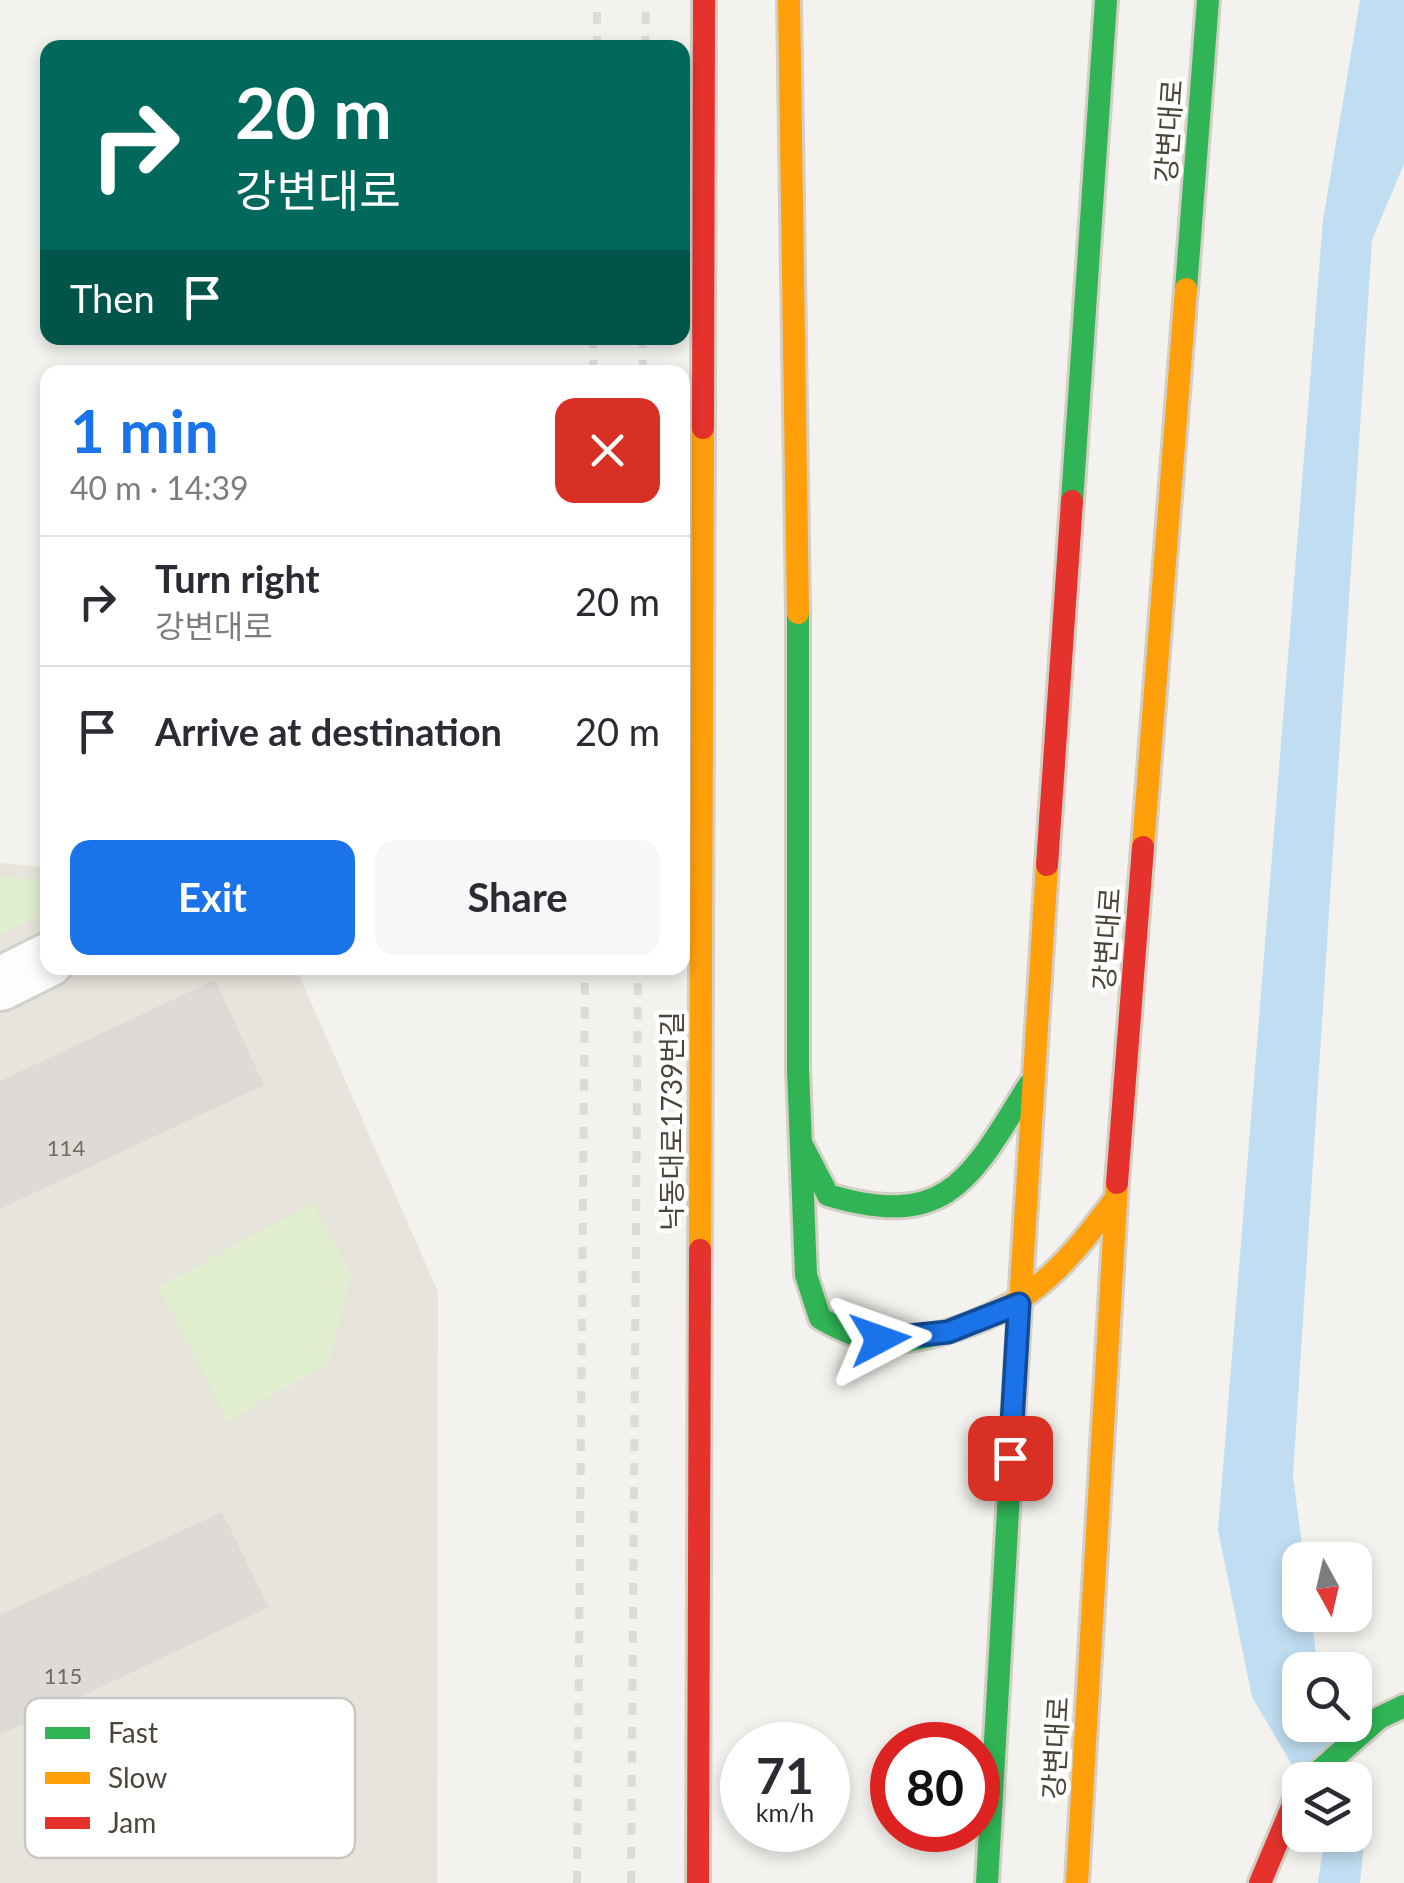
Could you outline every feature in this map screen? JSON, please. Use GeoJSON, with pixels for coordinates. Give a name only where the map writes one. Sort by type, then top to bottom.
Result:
{"type":"FeatureCollection","features":[{"type":"Feature","properties":{"kind":"main road","name":"낙동대로1739번길"},"geometry":{"type":"LineString","coordinates":[[698,1883],[704,0]]}},
{"type":"Feature","properties":{"kind":"main road"},"geometry":{"type":"LineString","coordinates":[[789,0],[801,1143],[806,1275],[820,1318],[856,1338],[904,1340],[948,1332],[1019,1304],[1059,1270],[1116,1198]]}},
{"type":"Feature","properties":{"kind":"main road"},"geometry":{"type":"LineString","coordinates":[[987,1883],[1032,1079],[1106,0]]}},
{"type":"Feature","properties":{"kind":"main road","name":"강변대로"},"geometry":{"type":"LineString","coordinates":[[1077,1883],[1116,1198],[1208,0]]}},
{"type":"Feature","properties":{"kind":"main road"},"geometry":{"type":"LineString","coordinates":[[801,1143],[828,1194],[864,1208],[918,1210],[972,1175],[1032,1079]]}},
{"type":"Feature","properties":{"kind":"main road"},"geometry":{"type":"LineString","coordinates":[[1330,1762],[1380,1718],[1404,1706]]}},
{"type":"Feature","properties":{"kind":"main road"},"geometry":{"type":"LineString","coordinates":[[1260,1883],[1282,1831]]}},
{"type":"Feature","properties":{"kind":"street"},"geometry":{"type":"LineString","coordinates":[[0,984],[40,964]]}},
{"type":"Feature","properties":{"kind":"shaded area"},"geometry":{"type":"Polygon","coordinates":[[[0,863],[40,867],[40,975],[299,975],[438,1292],[437,1883],[0,1883],[0,863]]]}},
{"type":"Feature","properties":{"kind":"green space"},"geometry":{"type":"Polygon","coordinates":[[[0,877],[40,880],[40,916],[0,934],[0,877]]]}},
{"type":"Feature","properties":{"kind":"green space"},"geometry":{"type":"Polygon","coordinates":[[[313,1203],[351,1275],[329,1363],[227,1421],[159,1287],[313,1203]]]}},
{"type":"Feature","properties":{"kind":"water"},"geometry":{"type":"Polygon","coordinates":[[[1360,0],[1404,0],[1404,164],[1372,240],[1293,1476],[1302,1542],[1282,1542],[1282,1632],[1313,1632],[1316,1652],[1282,1652],[1282,1742],[1342,1742],[1349,1762],[1290,1762],[1252,1697],[1218,1530],[1323,220],[1360,0]]]}},
{"type":"Feature","properties":{"kind":"water"},"geometry":{"type":"Polygon","coordinates":[[[1323,1852],[1363,1852],[1360,1883],[1318,1883],[1323,1852]]]}},
{"type":"Feature","properties":{"kind":"building"},"geometry":{"type":"Polygon","coordinates":[[[215,980],[264,1085],[0,1209],[0,1081],[215,980]]]}},
{"type":"Feature","properties":{"kind":"building"},"geometry":{"type":"Polygon","coordinates":[[[222,1512],[269,1607],[78,1698],[25,1698],[25,1723],[0,1735],[0,1615],[222,1512]]]}},
{"type":"Feature","properties":{"kind":"railway"},"geometry":{"type":"LineString","coordinates":[[597,0],[597,40]]}},
{"type":"Feature","properties":{"kind":"railway"},"geometry":{"type":"LineString","coordinates":[[645,40],[646,0]]}},
{"type":"Feature","properties":{"kind":"railway"},"geometry":{"type":"LineString","coordinates":[[593,345],[593,365]]}},
{"type":"Feature","properties":{"kind":"railway"},"geometry":{"type":"LineString","coordinates":[[643,345],[643,365]]}},
{"type":"Feature","properties":{"kind":"railway"},"geometry":{"type":"LineString","coordinates":[[577,1883],[585,975]]}},
{"type":"Feature","properties":{"kind":"railway"},"geometry":{"type":"LineString","coordinates":[[631,1883],[638,975]]}},
{"type":"Feature","properties":{"kind":"traffic: fast"},"geometry":{"type":"LineString","coordinates":[[1072,501],[1106,0]]}},
{"type":"Feature","properties":{"kind":"traffic: fast"},"geometry":{"type":"LineString","coordinates":[[1186,289],[1208,0]]}},
{"type":"Feature","properties":{"kind":"traffic: fast"},"geometry":{"type":"LineString","coordinates":[[798,613],[798,1069],[806,1275],[820,1318],[855,1335],[902,1341],[956,1329]]}},
{"type":"Feature","properties":{"kind":"traffic: fast"},"geometry":{"type":"LineString","coordinates":[[801,1143],[828,1195],[902,1206],[929,1201],[972,1170],[1029,1085]]}},
{"type":"Feature","properties":{"kind":"traffic: fast"},"geometry":{"type":"LineString","coordinates":[[987,1883],[1016,1369]]}},
{"type":"Feature","properties":{"kind":"traffic: fast"},"geometry":{"type":"LineString","coordinates":[[1329,1762],[1379,1718],[1404,1706]]}},
{"type":"Feature","properties":{"kind":"traffic: slow"},"geometry":{"type":"LineString","coordinates":[[789,0],[798,613]]}},
{"type":"Feature","properties":{"kind":"traffic: slow"},"geometry":{"type":"LineString","coordinates":[[1143,847],[1186,289]]}},
{"type":"Feature","properties":{"kind":"traffic: slow"},"geometry":{"type":"LineString","coordinates":[[700,1250],[703,428]]}},
{"type":"Feature","properties":{"kind":"traffic: slow"},"geometry":{"type":"LineString","coordinates":[[1016,1369],[1047,865]]}},
{"type":"Feature","properties":{"kind":"traffic: slow"},"geometry":{"type":"LineString","coordinates":[[1077,1883],[1117,1183]]}},
{"type":"Feature","properties":{"kind":"traffic: slow"},"geometry":{"type":"LineString","coordinates":[[956,1329],[1007,1307],[1048,1278],[1116,1198]]}},
{"type":"Feature","properties":{"kind":"traffic: jam"},"geometry":{"type":"LineString","coordinates":[[703,428],[704,0]]}},
{"type":"Feature","properties":{"kind":"traffic: jam"},"geometry":{"type":"LineString","coordinates":[[1047,865],[1072,501]]}},
{"type":"Feature","properties":{"kind":"traffic: jam"},"geometry":{"type":"LineString","coordinates":[[1117,1183],[1143,847]]}},
{"type":"Feature","properties":{"kind":"traffic: jam"},"geometry":{"type":"LineString","coordinates":[[698,1883],[700,1250]]}},
{"type":"Feature","properties":{"kind":"traffic: jam"},"geometry":{"type":"LineString","coordinates":[[1260,1883],[1282,1831]]}},
{"type":"Feature","properties":{"kind":"route"},"geometry":{"type":"LineString","coordinates":[[880,1339],[904,1340],[948,1332],[1019,1304],[1010,1458]]}}]}
